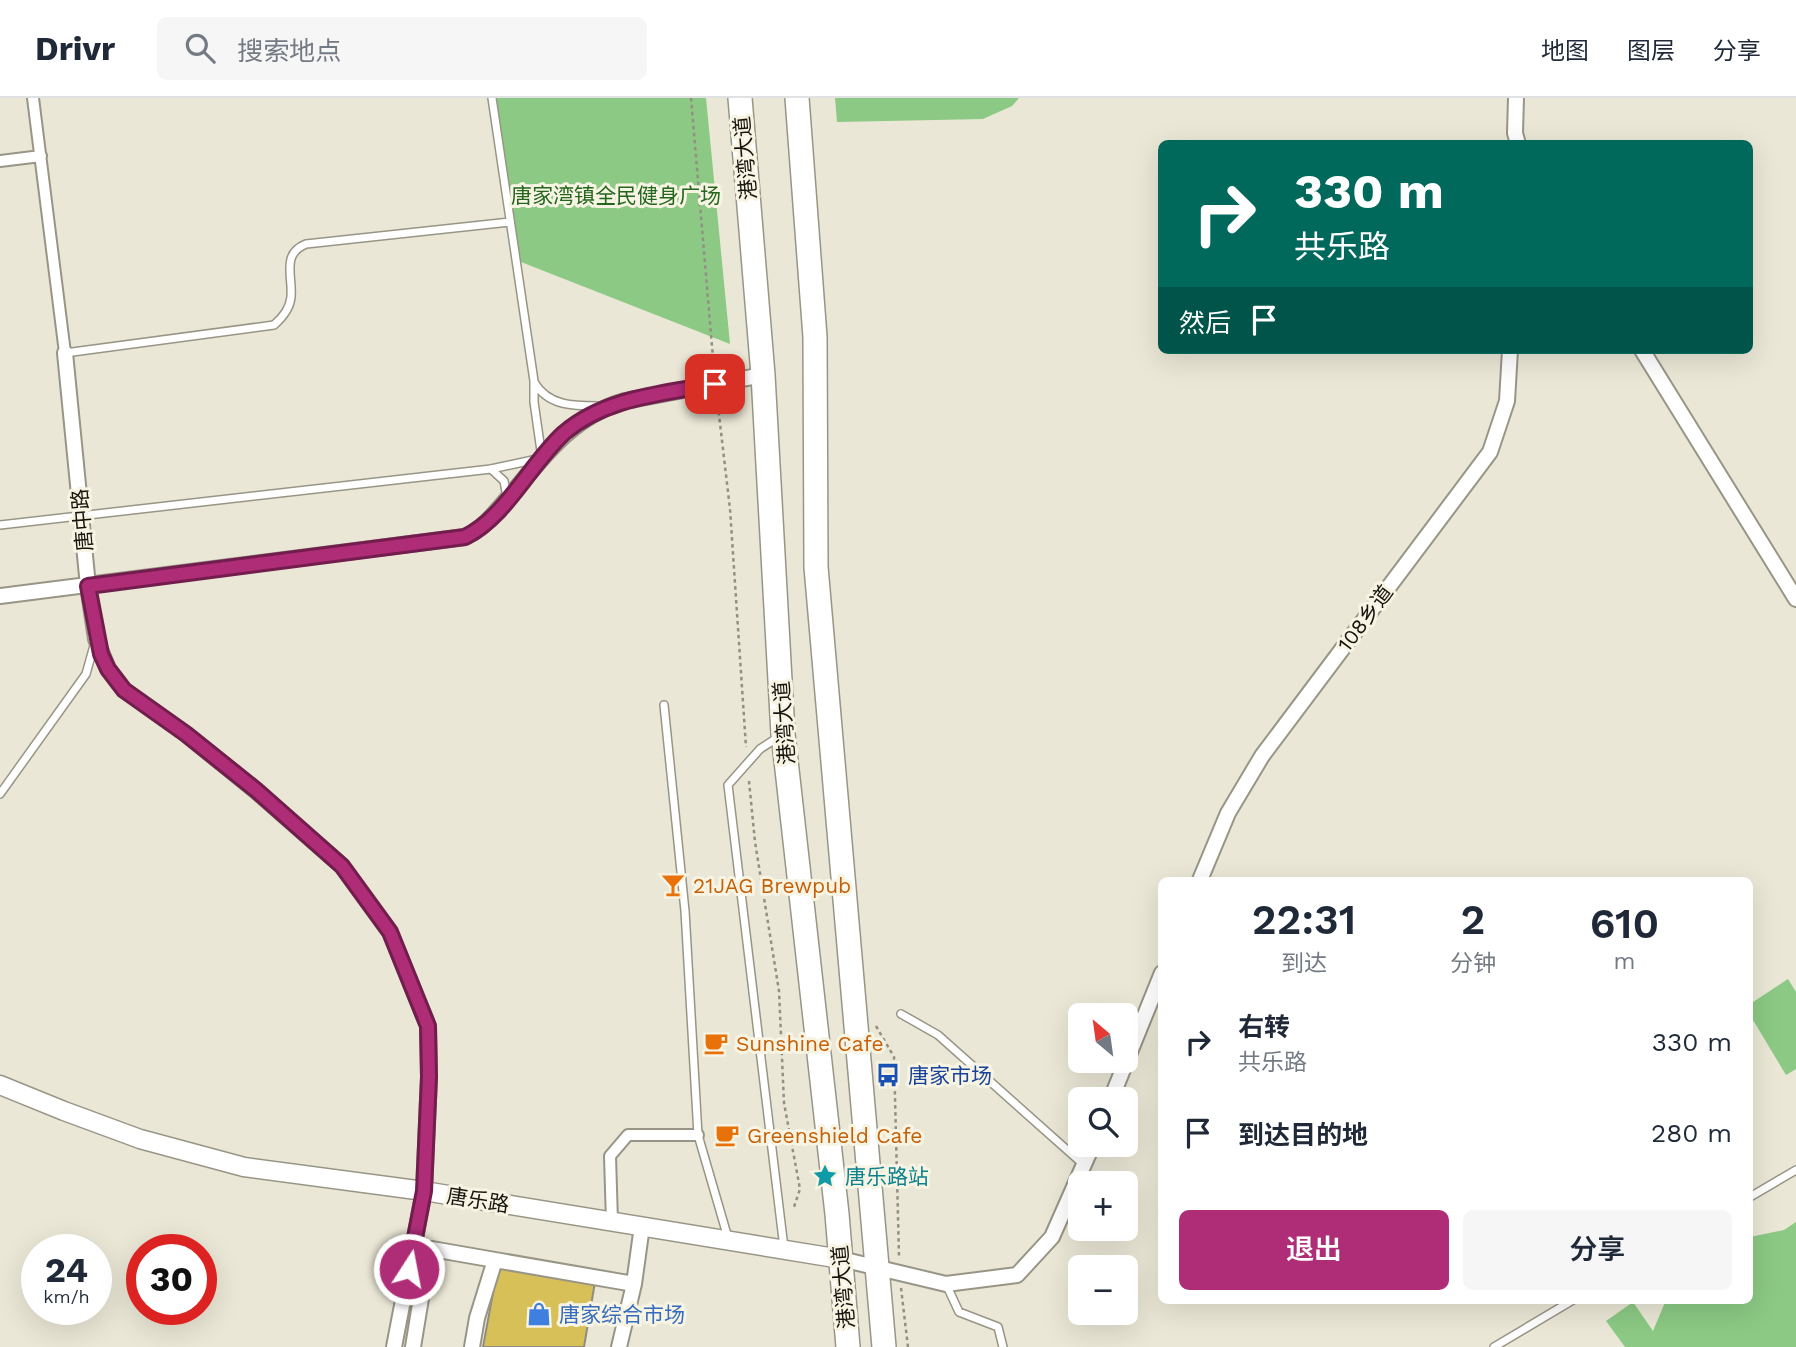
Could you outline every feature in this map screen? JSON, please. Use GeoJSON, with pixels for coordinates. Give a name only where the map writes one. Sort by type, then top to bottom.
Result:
{"type":"FeatureCollection","features":[{"type":"Feature","properties":{"kind":"highway","name":"港湾大道"},"geometry":{"type":"LineString","coordinates":[[740,98],[763,375],[783,734],[841,1259],[848,1347]]}},
{"type":"Feature","properties":{"kind":"highway","name":"港湾大道"},"geometry":{"type":"LineString","coordinates":[[797,98],[816,337],[816,567],[889,1271],[884,1347]]}},
{"type":"Feature","properties":{"kind":"street"},"geometry":{"type":"LineString","coordinates":[[33,98],[65,353]]}},
{"type":"Feature","properties":{"kind":"street"},"geometry":{"type":"LineString","coordinates":[[1516,98],[1517,140]]}},
{"type":"Feature","properties":{"kind":"street"},"geometry":{"type":"LineString","coordinates":[[0,161],[41,156]]}},
{"type":"Feature","properties":{"kind":"street","name":"唐中路"},"geometry":{"type":"LineString","coordinates":[[65,353],[88,586],[96,639],[108,669],[124,690],[186,734],[256,790],[342,866],[390,932],[428,1026],[429,1077],[424,1191],[394,1347]]}},
{"type":"Feature","properties":{"kind":"street","name":"108乡道"},"geometry":{"type":"LineString","coordinates":[[1201,877],[1228,813],[1262,756],[1490,452],[1507,401],[1510,354]]}},
{"type":"Feature","properties":{"kind":"street"},"geometry":{"type":"LineString","coordinates":[[1644,354],[1796,599]]}},
{"type":"Feature","properties":{"kind":"street"},"geometry":{"type":"LineString","coordinates":[[0,596],[465,537],[485,524],[562,435],[608,406],[763,375]]}},
{"type":"Feature","properties":{"kind":"street"},"geometry":{"type":"LineString","coordinates":[[1116,1087],[1158,983]]}},
{"type":"Feature","properties":{"kind":"street","name":"唐乐路"},"geometry":{"type":"LineString","coordinates":[[0,1085],[140,1139],[244,1167],[424,1191],[841,1259]]}},
{"type":"Feature","properties":{"kind":"street"},"geometry":{"type":"LineString","coordinates":[[612,1222],[610,1156],[628,1135],[698,1135]]}},
{"type":"Feature","properties":{"kind":"street"},"geometry":{"type":"LineString","coordinates":[[841,1259],[946,1284],[1017,1275],[1052,1237],[1088,1157]]}},
{"type":"Feature","properties":{"kind":"street"},"geometry":{"type":"LineString","coordinates":[[618,1347],[634,1284],[642,1226]]}},
{"type":"Feature","properties":{"kind":"street"},"geometry":{"type":"LineString","coordinates":[[413,1347],[429,1251],[432,1249],[634,1284]]}},
{"type":"Feature","properties":{"kind":"street"},"geometry":{"type":"LineString","coordinates":[[472,1347],[477,1318],[495,1260]]}},
{"type":"Feature","properties":{"kind":"lane"},"geometry":{"type":"LineString","coordinates":[[0,525],[491,469],[542,458],[534,382],[492,98]]}},
{"type":"Feature","properties":{"kind":"lane"},"geometry":{"type":"LineString","coordinates":[[65,353],[274,325],[290,303],[291,257],[299,247],[306,244],[510,222]]}},
{"type":"Feature","properties":{"kind":"lane"},"geometry":{"type":"LineString","coordinates":[[534,382],[545,395],[557,402],[608,406]]}},
{"type":"Feature","properties":{"kind":"lane"},"geometry":{"type":"LineString","coordinates":[[491,469],[504,481],[506,500]]}},
{"type":"Feature","properties":{"kind":"lane"},"geometry":{"type":"LineString","coordinates":[[0,794],[86,674],[96,639]]}},
{"type":"Feature","properties":{"kind":"lane"},"geometry":{"type":"LineString","coordinates":[[664,705],[685,911],[698,1135],[729,1241]]}},
{"type":"Feature","properties":{"kind":"lane"},"geometry":{"type":"LineString","coordinates":[[783,734],[760,749],[728,785],[785,1250]]}},
{"type":"Feature","properties":{"kind":"lane"},"geometry":{"type":"LineString","coordinates":[[901,1014],[938,1035],[1084,1166]]}},
{"type":"Feature","properties":{"kind":"lane"},"geometry":{"type":"LineString","coordinates":[[1753,1195],[1796,1170]]}},
{"type":"Feature","properties":{"kind":"lane"},"geometry":{"type":"LineString","coordinates":[[946,1284],[959,1312],[998,1327],[1003,1347]]}},
{"type":"Feature","properties":{"kind":"lane"},"geometry":{"type":"LineString","coordinates":[[1494,1347],[1566,1304]]}},
{"type":"Feature","properties":{"kind":"path"},"geometry":{"type":"LineString","coordinates":[[691,98],[715,384],[730,509],[747,764],[755,842],[779,991],[784,1103],[800,1189],[794,1207]]}},
{"type":"Feature","properties":{"kind":"path"},"geometry":{"type":"LineString","coordinates":[[873,1021],[894,1057],[889,1271],[908,1347]]}},
{"type":"Feature","properties":{"kind":"green space","name":"唐家湾镇全民健身广场"},"geometry":{"type":"Polygon","coordinates":[[[496,98],[706,98],[730,344],[521,262],[496,98]]]}},
{"type":"Feature","properties":{"kind":"green space"},"geometry":{"type":"Polygon","coordinates":[[[835,98],[1019,98],[1012,106],[983,119],[837,122],[835,98]]]}},
{"type":"Feature","properties":{"kind":"green space"},"geometry":{"type":"Polygon","coordinates":[[[1788,979],[1796,992],[1796,1069],[1786,1075],[1753,1020],[1753,1002],[1788,979]]]}},
{"type":"Feature","properties":{"kind":"green space"},"geometry":{"type":"Polygon","coordinates":[[[1796,1222],[1796,1347],[1625,1347],[1606,1321],[1630,1304],[1634,1304],[1653,1331],[1664,1304],[1753,1304],[1753,1236],[1784,1230],[1796,1222]]]}},
{"type":"Feature","properties":{"kind":"building","name":"唐家综合市场"},"geometry":{"type":"Polygon","coordinates":[[[498,1266],[595,1282],[584,1347],[483,1347],[498,1266]]]}},
{"type":"Feature","properties":{"kind":"place","name":"21JAG Brewpub"},"geometry":{"type":"Point","coordinates":[673,885]}},
{"type":"Feature","properties":{"kind":"place","name":"Sunshine Cafe"},"geometry":{"type":"Point","coordinates":[716,1043]}},
{"type":"Feature","properties":{"kind":"place","name":"唐家市场"},"geometry":{"type":"Point","coordinates":[888,1075]}},
{"type":"Feature","properties":{"kind":"place","name":"Greenshield Cafe"},"geometry":{"type":"Point","coordinates":[727,1135]}},
{"type":"Feature","properties":{"kind":"place","name":"唐乐路站"},"geometry":{"type":"Point","coordinates":[825,1176]}},
{"type":"Feature","properties":{"kind":"place","name":"唐家综合市场"},"geometry":{"type":"Point","coordinates":[539,1314]}},
{"type":"Feature","properties":{"kind":"route"},"geometry":{"type":"LineString","coordinates":[[409,1269],[424,1191],[429,1077],[428,1026],[390,932],[342,866],[256,790],[186,734],[135,699],[116,681],[96,639],[88,586],[465,537],[485,524],[562,435],[591,414],[625,401],[715,384]]}}]}
